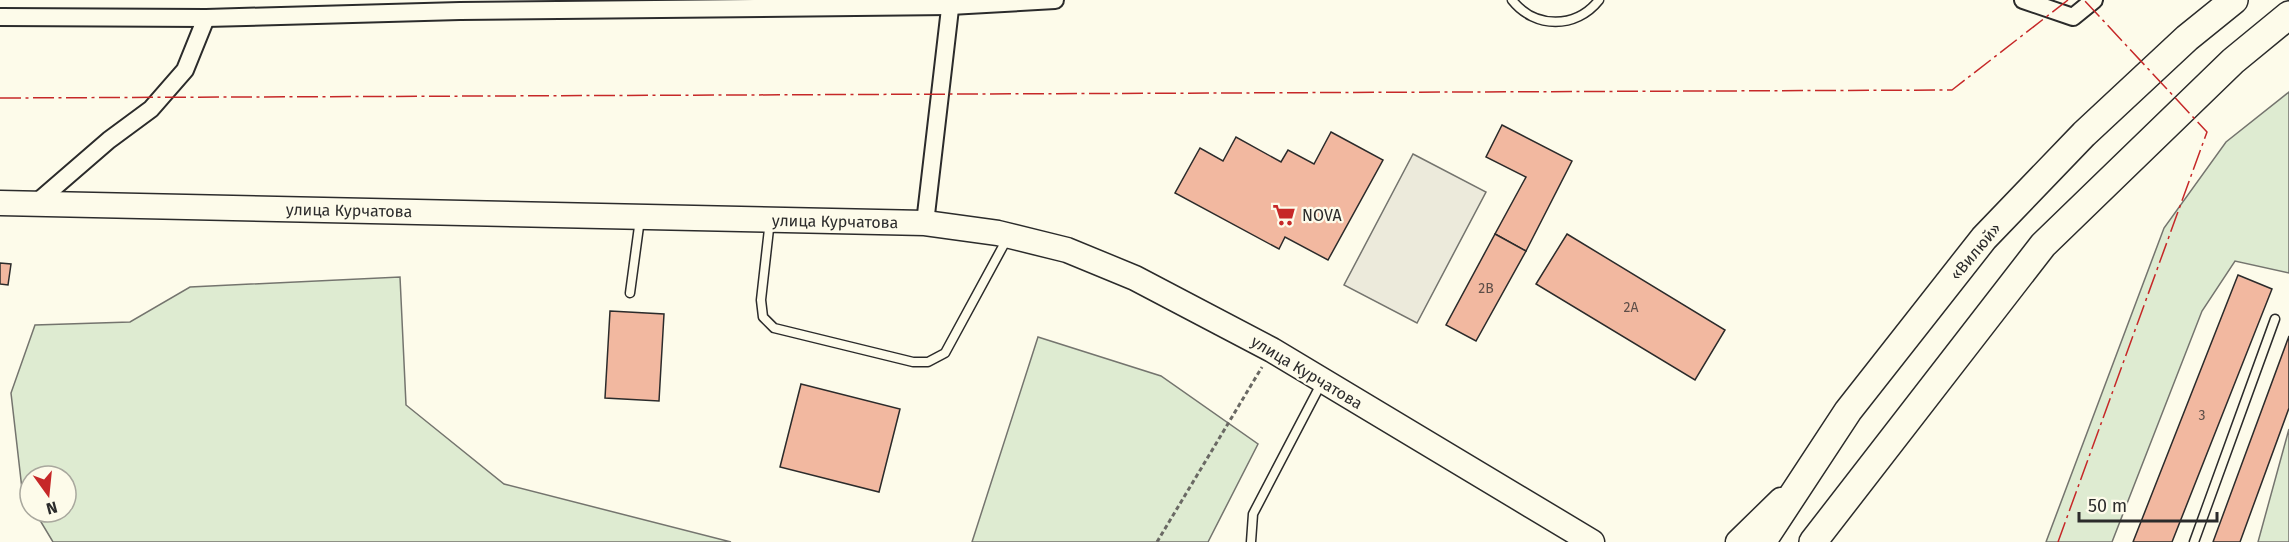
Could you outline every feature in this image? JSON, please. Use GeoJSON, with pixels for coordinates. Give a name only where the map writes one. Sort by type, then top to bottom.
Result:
{"type":"FeatureCollection","features":[{"type":"Feature","properties":{"kind":"highway","name":"«Вилюй»"},"geometry":{"type":"LineString","coordinates":[[1762,542],[1848,411],[1984,238],[2084,134],[2187,38],[2234,0]]}},
{"type":"Feature","properties":{"kind":"highway"},"geometry":{"type":"LineString","coordinates":[[1813,542],[2043,245],[2233,61],[2289,15]]}},
{"type":"Feature","properties":{"kind":"main road","name":"улица Курчатова"},"geometry":{"type":"LineString","coordinates":[[0,202],[925,223],[1009,236],[1067,250],[1135,278],[1272,350],[1592,542]]}},
{"type":"Feature","properties":{"kind":"main road"},"geometry":{"type":"LineString","coordinates":[[1738,542],[1804,478]]}},
{"type":"Feature","properties":{"kind":"street"},"geometry":{"type":"LineString","coordinates":[[0,17],[206,18],[460,6],[950,3],[1054,0]]}},
{"type":"Feature","properties":{"kind":"street"},"geometry":{"type":"LineString","coordinates":[[2023,0],[2073,17],[2094,0]]}},
{"type":"Feature","properties":{"kind":"street"},"geometry":{"type":"LineString","coordinates":[[925,223],[950,3]]}},
{"type":"Feature","properties":{"kind":"street"},"geometry":{"type":"LineString","coordinates":[[35,204],[92,154],[151,109],[185,70],[206,18]]}},
{"type":"Feature","properties":{"kind":"lane"},"geometry":{"type":"LineString","coordinates":[[1512,0],[1528,15],[1552,22],[1577,18],[1599,0]]}},
{"type":"Feature","properties":{"kind":"lane"},"geometry":{"type":"LineString","coordinates":[[630,293],[640,217]]}},
{"type":"Feature","properties":{"kind":"lane"},"geometry":{"type":"LineString","coordinates":[[770,220],[760,300],[763,317],[774,328],[913,362],[928,362],[945,353],[1009,236]]}},
{"type":"Feature","properties":{"kind":"lane"},"geometry":{"type":"LineString","coordinates":[[2194,542],[2275,319]]}},
{"type":"Feature","properties":{"kind":"lane"},"geometry":{"type":"LineString","coordinates":[[1252,541],[1253,514],[1322,382]]}},
{"type":"Feature","properties":{"kind":"path"},"geometry":{"type":"LineString","coordinates":[[1157,542],[1272,350]]}},
{"type":"Feature","properties":{"kind":"green space"},"geometry":{"type":"Polygon","coordinates":[[[2289,92],[2289,273],[2235,261],[2202,311],[2112,542],[2046,542],[2164,228],[2226,142],[2289,92]]]}},
{"type":"Feature","properties":{"kind":"green space"},"geometry":{"type":"Polygon","coordinates":[[[400,277],[406,405],[504,484],[731,542],[53,542],[42,524],[78,524],[78,464],[19,464],[11,393],[35,325],[130,322],[190,287],[400,277]]]}},
{"type":"Feature","properties":{"kind":"green space"},"geometry":{"type":"Polygon","coordinates":[[[1038,337],[1161,376],[1258,444],[1208,542],[972,542],[1038,337]]]}},
{"type":"Feature","properties":{"kind":"green space"},"geometry":{"type":"Polygon","coordinates":[[[2289,429],[2289,542],[2258,542],[2289,429]]]}},
{"type":"Feature","properties":{"kind":"shaded area"},"geometry":{"type":"Polygon","coordinates":[[[1413,154],[1486,192],[1417,323],[1344,285],[1413,154]]]}},
{"type":"Feature","properties":{"kind":"building"},"geometry":{"type":"Polygon","coordinates":[[[1502,125],[1572,161],[1526,251],[1495,234],[1526,177],[1486,157],[1502,125]]]}},
{"type":"Feature","properties":{"kind":"building","name":"NOVA"},"geometry":{"type":"Polygon","coordinates":[[[1331,132],[1383,160],[1328,260],[1285,237],[1279,249],[1175,193],[1200,148],[1223,161],[1236,137],[1281,162],[1288,150],[1314,164],[1331,132]]]}},
{"type":"Feature","properties":{"kind":"building"},"geometry":{"type":"Polygon","coordinates":[[[1495,234],[1526,251],[1476,341],[1446,325],[1495,234]]]}},
{"type":"Feature","properties":{"kind":"building"},"geometry":{"type":"Polygon","coordinates":[[[1567,234],[1725,330],[1695,380],[1536,284],[1567,234]]]}},
{"type":"Feature","properties":{"kind":"building"},"geometry":{"type":"Polygon","coordinates":[[[0,263],[11,264],[8,285],[0,284],[0,263]]]}},
{"type":"Feature","properties":{"kind":"building"},"geometry":{"type":"Polygon","coordinates":[[[2238,275],[2272,289],[2172,542],[2133,542],[2238,275]]]}},
{"type":"Feature","properties":{"kind":"building"},"geometry":{"type":"Polygon","coordinates":[[[610,311],[664,314],[659,401],[605,398],[610,311]]]}},
{"type":"Feature","properties":{"kind":"building"},"geometry":{"type":"Polygon","coordinates":[[[2289,336],[2289,408],[2240,542],[2213,542],[2289,336]]]}},
{"type":"Feature","properties":{"kind":"building"},"geometry":{"type":"Polygon","coordinates":[[[801,384],[900,409],[879,492],[780,467],[801,384]]]}},
{"type":"Feature","properties":{"kind":"power"},"geometry":{"type":"LineString","coordinates":[[0,98],[1952,90],[2068,0]]}},
{"type":"Feature","properties":{"kind":"power"},"geometry":{"type":"LineString","coordinates":[[2058,542],[2207,132],[2084,0]]}},
{"type":"Feature","properties":{"kind":"place","name":"NOVA"},"geometry":{"type":"Point","coordinates":[1284,215]}}]}
